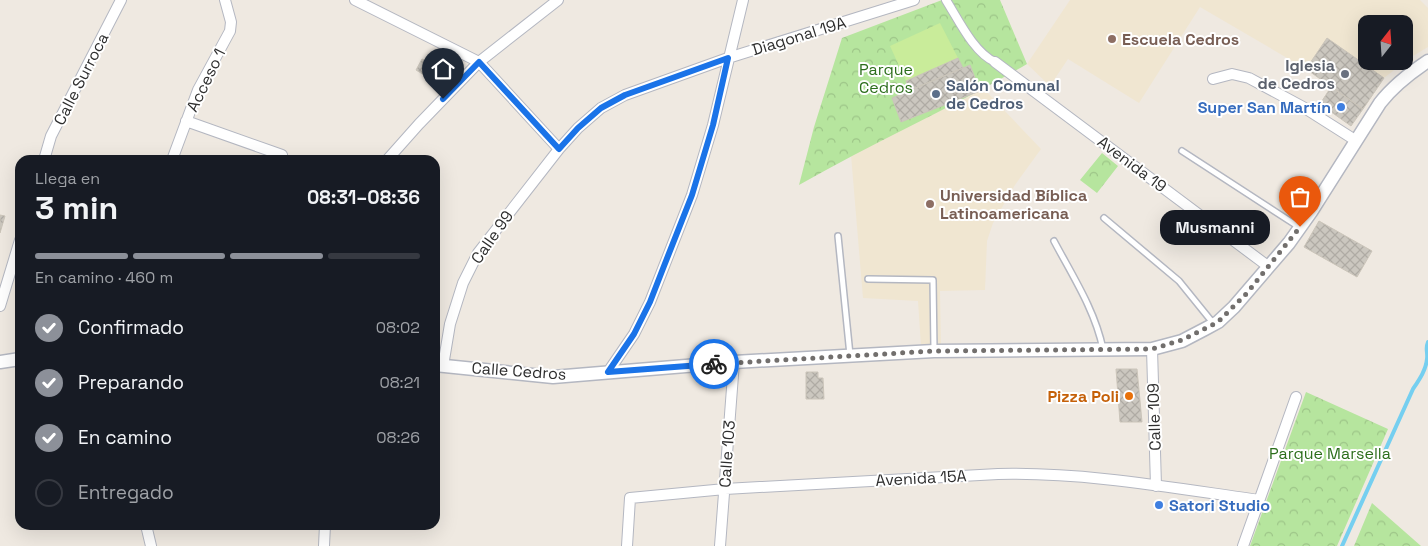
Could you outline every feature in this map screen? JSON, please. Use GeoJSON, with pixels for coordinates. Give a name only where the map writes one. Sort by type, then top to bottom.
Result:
{"type":"FeatureCollection","features":[{"type":"Feature","properties":{"kind":"street","name":"Calle Surroca"},"geometry":{"type":"LineString","coordinates":[[45,155],[51,136],[121,0]]}},
{"type":"Feature","properties":{"kind":"street","name":"Acceso 1"},"geometry":{"type":"LineString","coordinates":[[174,155],[198,90],[230,31],[231,22],[225,0]]}},
{"type":"Feature","properties":{"kind":"street"},"geometry":{"type":"LineString","coordinates":[[355,0],[479,62],[559,149]]}},
{"type":"Feature","properties":{"kind":"street"},"geometry":{"type":"LineString","coordinates":[[391,155],[479,62],[558,0]]}},
{"type":"Feature","properties":{"kind":"street"},"geometry":{"type":"LineString","coordinates":[[608,372],[634,334],[650,302],[692,195],[713,125],[743,0]]}},
{"type":"Feature","properties":{"kind":"street","name":"Diagonal 19A"},"geometry":{"type":"LineString","coordinates":[[559,149],[578,128],[601,108],[625,95],[728,58],[914,0]]}},
{"type":"Feature","properties":{"kind":"street"},"geometry":{"type":"LineString","coordinates":[[946,0],[971,39],[986,58],[995,62]]}},
{"type":"Feature","properties":{"kind":"street","name":"Calle Cedros"},"geometry":{"type":"LineString","coordinates":[[440,365],[553,377],[734,362],[934,351],[1152,349],[1182,340],[1213,324],[1234,307],[1269,267],[1311,212],[1356,140],[1390,91],[1407,75],[1428,61]]}},
{"type":"Feature","properties":{"kind":"street","name":"Avenida 19"},"geometry":{"type":"LineString","coordinates":[[995,62],[1269,267]]}},
{"type":"Feature","properties":{"kind":"street"},"geometry":{"type":"LineString","coordinates":[[1213,79],[1232,74],[1249,78],[1303,107],[1356,140]]}},
{"type":"Feature","properties":{"kind":"street"},"geometry":{"type":"LineString","coordinates":[[186,121],[282,155]]}},
{"type":"Feature","properties":{"kind":"street","name":"Calle 99"},"geometry":{"type":"LineString","coordinates":[[440,361],[463,282],[478,253],[559,149]]}},
{"type":"Feature","properties":{"kind":"street"},"geometry":{"type":"LineString","coordinates":[[0,306],[15,256]]}},
{"type":"Feature","properties":{"kind":"street","name":"Calle 109"},"geometry":{"type":"LineString","coordinates":[[1152,349],[1156,486]]}},
{"type":"Feature","properties":{"kind":"street"},"geometry":{"type":"LineString","coordinates":[[0,362],[15,360]]}},
{"type":"Feature","properties":{"kind":"street","name":"Calle 103"},"geometry":{"type":"LineString","coordinates":[[720,546],[734,362]]}},
{"type":"Feature","properties":{"kind":"street"},"geometry":{"type":"LineString","coordinates":[[1243,546],[1296,397]]}},
{"type":"Feature","properties":{"kind":"street","name":"Avenida 15A"},"geometry":{"type":"LineString","coordinates":[[627,546],[630,498],[725,489],[1037,473],[1259,500]]}},
{"type":"Feature","properties":{"kind":"street"},"geometry":{"type":"LineString","coordinates":[[147,530],[151,546]]}},
{"type":"Feature","properties":{"kind":"street"},"geometry":{"type":"LineString","coordinates":[[324,546],[326,530]]}},
{"type":"Feature","properties":{"kind":"lane"},"geometry":{"type":"LineString","coordinates":[[1182,151],[1300,227]]}},
{"type":"Feature","properties":{"kind":"lane"},"geometry":{"type":"LineString","coordinates":[[1104,218],[1179,281],[1213,324]]}},
{"type":"Feature","properties":{"kind":"lane"},"geometry":{"type":"LineString","coordinates":[[838,236],[850,355]]}},
{"type":"Feature","properties":{"kind":"lane"},"geometry":{"type":"LineString","coordinates":[[1054,241],[1100,333],[1103,349]]}},
{"type":"Feature","properties":{"kind":"lane"},"geometry":{"type":"LineString","coordinates":[[868,279],[933,280],[934,351]]}},
{"type":"Feature","properties":{"kind":"shaded area"},"geometry":{"type":"Polygon","coordinates":[[[1070,0],[1420,0],[1428,8],[1428,47],[1413,56],[1413,15],[1358,15],[1358,60],[1327,39],[1306,69],[1200,7],[1139,103],[1068,59],[1050,86],[1027,64],[1070,0]]]}},
{"type":"Feature","properties":{"kind":"shaded area"},"geometry":{"type":"Polygon","coordinates":[[[1372,70],[1394,70],[1384,78],[1372,70]]]}},
{"type":"Feature","properties":{"kind":"shaded area","name":"Universidad Bíblica Latinoamericana"},"geometry":{"type":"Polygon","coordinates":[[[984,89],[1041,149],[1015,185],[993,223],[987,241],[985,290],[940,291],[941,345],[921,346],[918,301],[863,298],[851,155],[984,89]]]}},
{"type":"Feature","properties":{"kind":"green space","name":"Parque Cedros"},"geometry":{"type":"Polygon","coordinates":[[[942,0],[1000,0],[1027,64],[799,185],[814,127],[842,38],[942,0]]]}},
{"type":"Feature","properties":{"kind":"green space"},"geometry":{"type":"Polygon","coordinates":[[[940,23],[958,58],[906,81],[890,46],[940,23]]]}},
{"type":"Feature","properties":{"kind":"green space"},"geometry":{"type":"Polygon","coordinates":[[[1102,153],[1118,166],[1097,193],[1080,180],[1102,153]]]}},
{"type":"Feature","properties":{"kind":"green space","name":"Parque Marsella"},"geometry":{"type":"Polygon","coordinates":[[[1306,392],[1388,429],[1337,546],[1250,546],[1306,392]]]}},
{"type":"Feature","properties":{"kind":"green space"},"geometry":{"type":"Polygon","coordinates":[[[1372,503],[1421,546],[1354,546],[1372,503]]]}},
{"type":"Feature","properties":{"kind":"building","name":"Iglesia de Cedros"},"geometry":{"type":"Polygon","coordinates":[[[1327,38],[1358,60],[1358,70],[1373,70],[1384,78],[1363,109],[1306,69],[1327,38]]]}},
{"type":"Feature","properties":{"kind":"building"},"geometry":{"type":"Polygon","coordinates":[[[444,55],[453,59],[446,70],[437,66],[444,55]]]}},
{"type":"Feature","properties":{"kind":"building"},"geometry":{"type":"Polygon","coordinates":[[[958,58],[963,68],[910,90],[906,81],[958,58]]]}},
{"type":"Feature","properties":{"kind":"building"},"geometry":{"type":"Polygon","coordinates":[[[422,59],[446,70],[437,83],[416,70],[422,59]]]}},
{"type":"Feature","properties":{"kind":"building","name":"Salón Comunal de Cedros"},"geometry":{"type":"Polygon","coordinates":[[[970,65],[980,91],[901,122],[892,98],[970,65]]]}},
{"type":"Feature","properties":{"kind":"building","name":"Super San Martín"},"geometry":{"type":"Polygon","coordinates":[[[1331,87],[1363,109],[1351,126],[1320,104],[1331,87]]]}},
{"type":"Feature","properties":{"kind":"building"},"geometry":{"type":"Polygon","coordinates":[[[0,215],[5,216],[0,233],[0,215]]]}},
{"type":"Feature","properties":{"kind":"building"},"geometry":{"type":"Polygon","coordinates":[[[1319,221],[1372,251],[1357,277],[1304,247],[1319,221]]]}},
{"type":"Feature","properties":{"kind":"building","name":"Pizza Poli"},"geometry":{"type":"Polygon","coordinates":[[[1116,369],[1137,369],[1142,422],[1120,422],[1116,369]]]}},
{"type":"Feature","properties":{"kind":"building"},"geometry":{"type":"Polygon","coordinates":[[[806,372],[818,372],[818,378],[823,378],[824,399],[806,399],[806,372]]]}},
{"type":"Feature","properties":{"kind":"waterway"},"geometry":{"type":"LineString","coordinates":[[1342,546],[1413,389],[1424,371],[1428,342]]}},
{"type":"Feature","properties":{"kind":"way so far"},"geometry":{"type":"LineString","coordinates":[[714,364],[934,351],[1152,349],[1182,340],[1218,322],[1247,293],[1300,227]]}},
{"type":"Feature","properties":{"kind":"place","name":"Escuela Cedros"},"geometry":{"type":"Point","coordinates":[1112,39]}},
{"type":"Feature","properties":{"kind":"place","name":"Iglesia de Cedros"},"geometry":{"type":"Point","coordinates":[1345,74]}},
{"type":"Feature","properties":{"kind":"place","name":"Salón Comunal de Cedros"},"geometry":{"type":"Point","coordinates":[936,94]}},
{"type":"Feature","properties":{"kind":"place","name":"Super San Martín"},"geometry":{"type":"Point","coordinates":[1341,107]}},
{"type":"Feature","properties":{"kind":"place","name":"Universidad Bíblica Latinoamericana"},"geometry":{"type":"Point","coordinates":[930,204]}},
{"type":"Feature","properties":{"kind":"place","name":"Musmanni"},"geometry":{"type":"Point","coordinates":[1300,227]}},
{"type":"Feature","properties":{"kind":"place","name":"Pizza Poli"},"geometry":{"type":"Point","coordinates":[1129,396]}},
{"type":"Feature","properties":{"kind":"place","name":"Satori Studio"},"geometry":{"type":"Point","coordinates":[1159,505]}},
{"type":"Feature","properties":{"kind":"route"},"geometry":{"type":"LineString","coordinates":[[443,99],[479,62],[559,149],[578,128],[601,108],[625,95],[728,58],[713,125],[692,195],[650,302],[634,334],[608,372],[714,364]]}}]}
